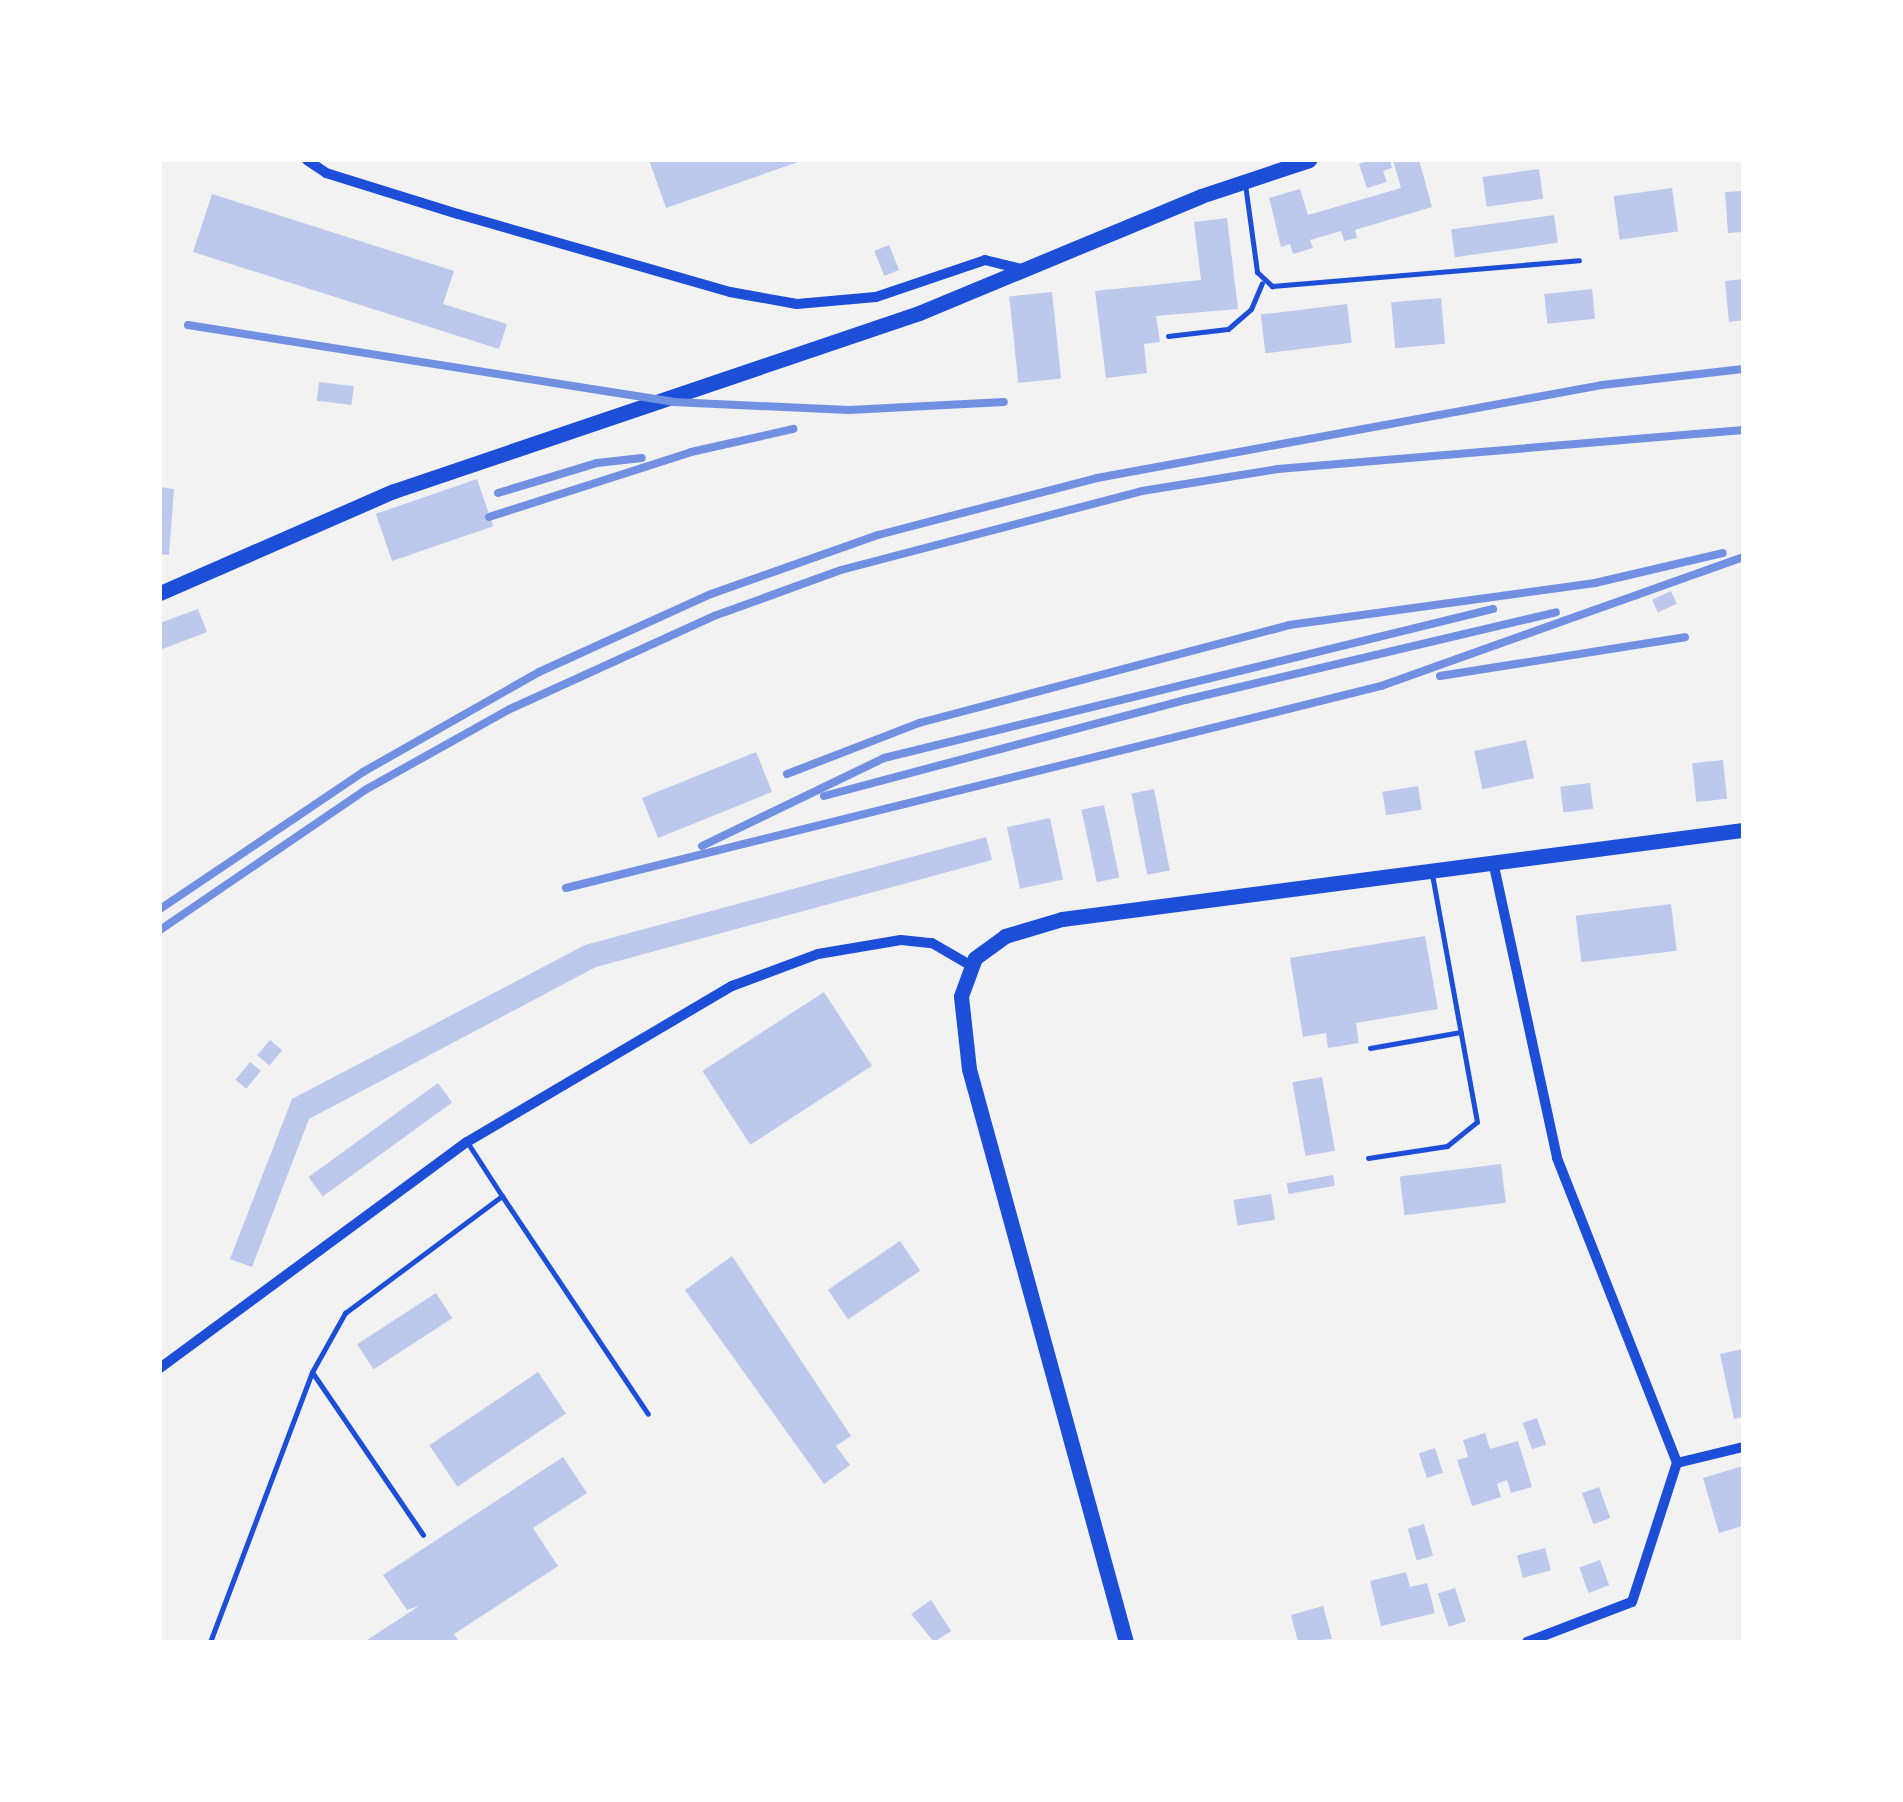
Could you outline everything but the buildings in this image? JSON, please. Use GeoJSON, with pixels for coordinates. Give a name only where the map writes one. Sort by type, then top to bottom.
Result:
{"type":"FeatureCollection","features":[{"type":"Feature","properties":{"kind":"main road"},"geometry":{"type":"LineString","coordinates":[[160,594],[394,492],[673,402],[1309,160]]}},
{"type":"Feature","properties":{"kind":"main road"},"geometry":{"type":"LineString","coordinates":[[1126,1642],[969,1069],[960,1012],[970,965],[990,944],[1062,920],[1494,866],[1743,830]]}},
{"type":"Feature","properties":{"kind":"street"},"geometry":{"type":"LineString","coordinates":[[308,160],[326,173],[458,214],[730,292],[797,304],[876,297],[985,260],[1021,269]]}},
{"type":"Feature","properties":{"kind":"street"},"geometry":{"type":"LineString","coordinates":[[1494,866],[1556,1158],[1677,1462],[1632,1602],[1527,1642]]}},
{"type":"Feature","properties":{"kind":"street"},"geometry":{"type":"LineString","coordinates":[[160,1368],[467,1142],[615,1052],[776,966],[902,940],[932,943],[970,965]]}},
{"type":"Feature","properties":{"kind":"street"},"geometry":{"type":"LineString","coordinates":[[1677,1462],[1743,1447]]}},
{"type":"Feature","properties":{"kind":"lane"},"geometry":{"type":"LineString","coordinates":[[1168,336],[1228,329],[1250,310],[1262,282],[1245,182]]}},
{"type":"Feature","properties":{"kind":"lane"},"geometry":{"type":"LineString","coordinates":[[1262,282],[1288,286],[1579,260]]}},
{"type":"Feature","properties":{"kind":"lane"},"geometry":{"type":"LineString","coordinates":[[1368,1158],[1446,1146],[1471,1132],[1477,1122],[1432,874]]}},
{"type":"Feature","properties":{"kind":"lane"},"geometry":{"type":"LineString","coordinates":[[1370,1048],[1461,1032]]}},
{"type":"Feature","properties":{"kind":"lane"},"geometry":{"type":"LineString","coordinates":[[467,1142],[648,1414]]}},
{"type":"Feature","properties":{"kind":"lane"},"geometry":{"type":"LineString","coordinates":[[210,1642],[312,1372],[345,1313],[502,1196]]}},
{"type":"Feature","properties":{"kind":"lane"},"geometry":{"type":"LineString","coordinates":[[312,1372],[423,1535]]}},
{"type":"Feature","properties":{"kind":"railway"},"geometry":{"type":"LineString","coordinates":[[188,325],[673,402],[849,410],[1004,402]]}},
{"type":"Feature","properties":{"kind":"railway"},"geometry":{"type":"LineString","coordinates":[[160,909],[363,772],[539,672],[711,594],[878,535],[1097,478],[1602,385],[1743,369]]}},
{"type":"Feature","properties":{"kind":"railway"},"geometry":{"type":"LineString","coordinates":[[489,517],[691,452],[793,429]]}},
{"type":"Feature","properties":{"kind":"railway"},"geometry":{"type":"LineString","coordinates":[[160,930],[365,790],[510,709],[714,616],[841,570],[1142,491],[1278,469],[1743,430]]}},
{"type":"Feature","properties":{"kind":"railway"},"geometry":{"type":"LineString","coordinates":[[498,493],[597,463],[642,458]]}},
{"type":"Feature","properties":{"kind":"railway"},"geometry":{"type":"LineString","coordinates":[[787,774],[919,723],[1289,625],[1595,583],[1723,553]]}},
{"type":"Feature","properties":{"kind":"railway"},"geometry":{"type":"LineString","coordinates":[[566,888],[1381,686],[1743,557]]}},
{"type":"Feature","properties":{"kind":"railway"},"geometry":{"type":"LineString","coordinates":[[702,846],[884,758],[1493,609]]}},
{"type":"Feature","properties":{"kind":"railway"},"geometry":{"type":"LineString","coordinates":[[824,796],[1185,700],[1556,612]]}},
{"type":"Feature","properties":{"kind":"railway"},"geometry":{"type":"LineString","coordinates":[[1440,676],[1685,637]]}}]}
